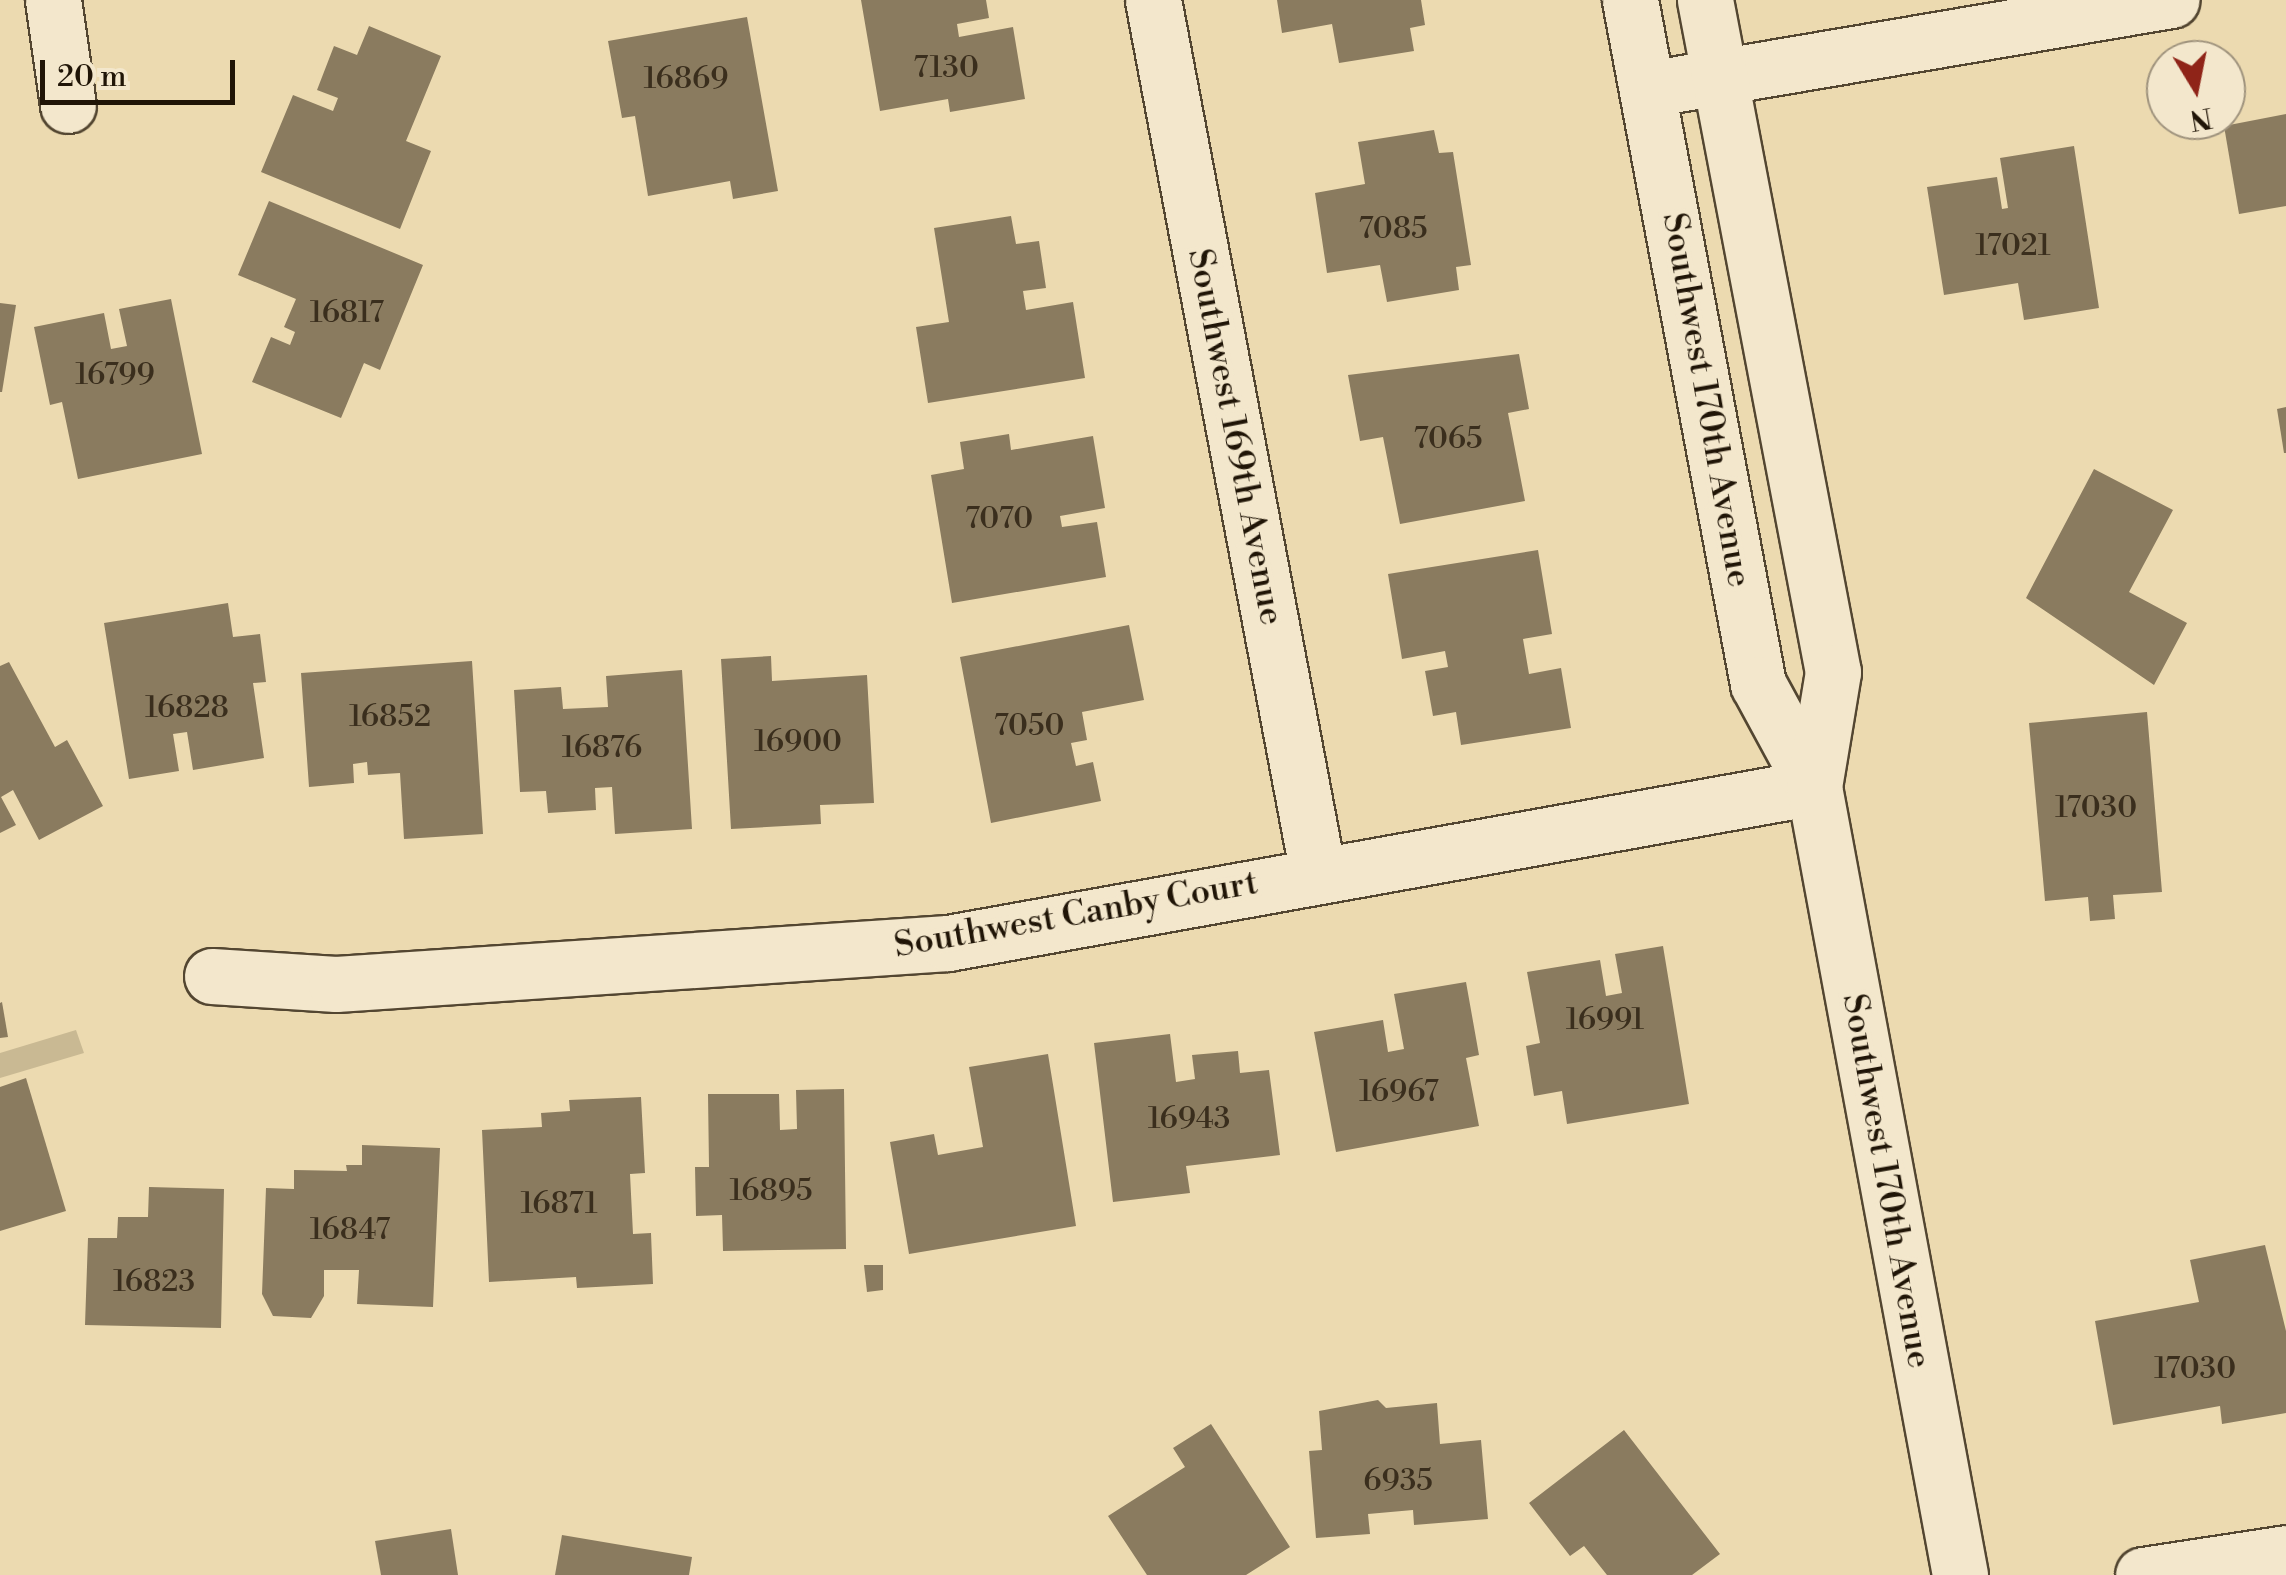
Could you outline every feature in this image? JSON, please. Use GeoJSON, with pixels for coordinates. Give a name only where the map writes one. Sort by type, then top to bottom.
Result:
{"type":"FeatureCollection","features":[{"type":"Feature","properties":{"kind":"street"},"geometry":{"type":"LineString","coordinates":[[53,0],[68,105]]}},
{"type":"Feature","properties":{"kind":"street","name":"Southwest 169th Avenue"},"geometry":{"type":"LineString","coordinates":[[1153,0],[1318,874]]}},
{"type":"Feature","properties":{"kind":"street","name":"Southwest 170th Avenue"},"geometry":{"type":"LineString","coordinates":[[1630,0],[1758,684],[1814,787],[1960,1575]]}},
{"type":"Feature","properties":{"kind":"street","name":"Southwest 170th Avenue"},"geometry":{"type":"LineString","coordinates":[[1705,0],[1832,672],[1814,787]]}},
{"type":"Feature","properties":{"kind":"street"},"geometry":{"type":"LineString","coordinates":[[1648,89],[2171,0]]}},
{"type":"Feature","properties":{"kind":"street","name":"Southwest Canby Court"},"geometry":{"type":"LineString","coordinates":[[212,976],[336,984],[948,943],[1814,787]]}},
{"type":"Feature","properties":{"kind":"street"},"geometry":{"type":"LineString","coordinates":[[2142,1575],[2286,1553]]}},
{"type":"Feature","properties":{"kind":"shaded area"},"geometry":{"type":"Polygon","coordinates":[[[76,1030],[84,1053],[0,1078],[0,1053],[76,1030]]]}},
{"type":"Feature","properties":{"kind":"building"},"geometry":{"type":"Polygon","coordinates":[[[861,0],[986,0],[989,18],[957,24],[959,37],[1013,27],[1025,99],[950,112],[948,99],[880,111],[861,0]]]}},
{"type":"Feature","properties":{"kind":"building"},"geometry":{"type":"Polygon","coordinates":[[[1277,0],[1421,0],[1425,25],[1410,28],[1414,51],[1339,63],[1332,24],[1282,33],[1277,0]]]}},
{"type":"Feature","properties":{"kind":"building"},"geometry":{"type":"Polygon","coordinates":[[[747,17],[778,191],[733,199],[730,181],[648,196],[635,116],[622,118],[608,41],[747,17]]]}},
{"type":"Feature","properties":{"kind":"building"},"geometry":{"type":"Polygon","coordinates":[[[369,26],[441,56],[406,141],[431,151],[400,229],[261,172],[293,95],[333,111],[338,98],[317,90],[334,46],[357,55],[369,26]]]}},
{"type":"Feature","properties":{"kind":"building"},"geometry":{"type":"Polygon","coordinates":[[[2286,114],[2286,206],[2239,214],[2226,140],[2246,140],[2246,122],[2286,114]]]}},
{"type":"Feature","properties":{"kind":"building"},"geometry":{"type":"Polygon","coordinates":[[[1434,130],[1439,153],[1453,152],[1471,265],[1456,267],[1459,290],[1387,302],[1380,265],[1327,273],[1315,193],[1365,184],[1358,142],[1434,130]]]}},
{"type":"Feature","properties":{"kind":"building"},"geometry":{"type":"Polygon","coordinates":[[[2074,146],[2099,308],[2024,320],[2018,283],[1944,295],[1927,187],[1997,177],[2002,209],[2008,208],[2000,158],[2074,146]]]}},
{"type":"Feature","properties":{"kind":"building"},"geometry":{"type":"Polygon","coordinates":[[[269,201],[423,265],[380,370],[364,363],[341,418],[252,382],[271,337],[290,345],[295,332],[284,327],[296,299],[238,275],[269,201]]]}},
{"type":"Feature","properties":{"kind":"building"},"geometry":{"type":"Polygon","coordinates":[[[1011,216],[1016,244],[1039,241],[1046,288],[1023,291],[1026,310],[1073,302],[1085,378],[928,403],[916,327],[949,322],[934,228],[1011,216]]]}},
{"type":"Feature","properties":{"kind":"building"},"geometry":{"type":"Polygon","coordinates":[[[171,299],[202,454],[78,479],[62,402],[50,405],[34,327],[104,313],[111,349],[127,346],[119,309],[171,299]]]}},
{"type":"Feature","properties":{"kind":"building"},"geometry":{"type":"Polygon","coordinates":[[[0,303],[16,305],[2,392],[0,392],[0,303]]]}},
{"type":"Feature","properties":{"kind":"building"},"geometry":{"type":"Polygon","coordinates":[[[1519,354],[1529,409],[1508,413],[1525,501],[1400,524],[1383,437],[1360,441],[1348,375],[1519,354]]]}},
{"type":"Feature","properties":{"kind":"building"},"geometry":{"type":"Polygon","coordinates":[[[2286,407],[2286,453],[2284,453],[2277,409],[2286,407]]]}},
{"type":"Feature","properties":{"kind":"building"},"geometry":{"type":"Polygon","coordinates":[[[1009,434],[1011,450],[1093,436],[1105,508],[1060,516],[1062,527],[1097,522],[1106,577],[952,603],[931,475],[964,469],[960,442],[1009,434]]]}},
{"type":"Feature","properties":{"kind":"building"},"geometry":{"type":"Polygon","coordinates":[[[2094,469],[2173,510],[2129,592],[2187,623],[2154,685],[2026,598],[2094,469]]]}},
{"type":"Feature","properties":{"kind":"building"},"geometry":{"type":"Polygon","coordinates":[[[1538,550],[1552,634],[1523,639],[1529,674],[1561,668],[1571,728],[1461,745],[1456,712],[1433,716],[1425,671],[1448,667],[1445,651],[1402,659],[1388,574],[1538,550]]]}},
{"type":"Feature","properties":{"kind":"building"},"geometry":{"type":"Polygon","coordinates":[[[228,603],[233,637],[260,634],[266,682],[253,683],[264,758],[193,770],[187,732],[173,734],[179,771],[129,779],[104,623],[228,603]]]}},
{"type":"Feature","properties":{"kind":"building"},"geometry":{"type":"Polygon","coordinates":[[[1129,625],[1144,700],[1082,712],[1087,740],[1071,743],[1076,766],[1093,762],[1101,801],[991,823],[960,657],[1129,625]]]}},
{"type":"Feature","properties":{"kind":"building"},"geometry":{"type":"Polygon","coordinates":[[[771,656],[772,681],[867,675],[874,803],[820,805],[821,824],[731,829],[721,659],[771,656]]]}},
{"type":"Feature","properties":{"kind":"building"},"geometry":{"type":"Polygon","coordinates":[[[472,661],[483,834],[404,839],[400,773],[368,775],[367,762],[353,764],[354,783],[309,787],[301,673],[472,661]]]}},
{"type":"Feature","properties":{"kind":"building"},"geometry":{"type":"Polygon","coordinates":[[[9,662],[55,747],[67,740],[103,806],[39,840],[13,790],[1,797],[16,825],[0,833],[0,666],[9,662]]]}},
{"type":"Feature","properties":{"kind":"building"},"geometry":{"type":"Polygon","coordinates":[[[682,670],[692,829],[615,834],[612,787],[595,788],[596,810],[548,813],[546,791],[520,792],[514,690],[561,687],[563,709],[608,707],[606,676],[682,670]]]}},
{"type":"Feature","properties":{"kind":"building"},"geometry":{"type":"Polygon","coordinates":[[[2147,712],[2162,892],[2113,895],[2115,919],[2090,921],[2088,897],[2045,901],[2029,723],[2147,712]]]}},
{"type":"Feature","properties":{"kind":"building"},"geometry":{"type":"Polygon","coordinates":[[[1663,946],[1689,1104],[1567,1124],[1562,1091],[1534,1096],[1526,1046],[1540,1043],[1527,972],[1600,960],[1606,996],[1622,993],[1615,954],[1663,946]]]}},
{"type":"Feature","properties":{"kind":"building"},"geometry":{"type":"Polygon","coordinates":[[[1466,982],[1479,1055],[1466,1058],[1479,1126],[1336,1152],[1314,1032],[1383,1020],[1388,1052],[1404,1049],[1394,994],[1466,982]]]}},
{"type":"Feature","properties":{"kind":"building"},"geometry":{"type":"Polygon","coordinates":[[[0,1003],[8,1037],[0,1038],[0,1003]]]}},
{"type":"Feature","properties":{"kind":"building"},"geometry":{"type":"Polygon","coordinates":[[[1170,1034],[1176,1082],[1195,1079],[1192,1055],[1238,1051],[1240,1073],[1269,1070],[1280,1155],[1186,1166],[1190,1193],[1113,1202],[1094,1043],[1170,1034]]]}},
{"type":"Feature","properties":{"kind":"building"},"geometry":{"type":"Polygon","coordinates":[[[1048,1054],[1076,1226],[909,1254],[890,1142],[934,1134],[938,1155],[983,1147],[969,1067],[1048,1054]]]}},
{"type":"Feature","properties":{"kind":"building"},"geometry":{"type":"Polygon","coordinates":[[[26,1078],[66,1211],[0,1231],[0,1087],[26,1078]]]}},
{"type":"Feature","properties":{"kind":"building"},"geometry":{"type":"Polygon","coordinates":[[[844,1089],[846,1249],[723,1251],[722,1215],[696,1216],[695,1167],[709,1167],[708,1094],[779,1094],[780,1130],[797,1129],[796,1090],[844,1089]]]}},
{"type":"Feature","properties":{"kind":"building"},"geometry":{"type":"Polygon","coordinates":[[[641,1097],[645,1173],[630,1174],[633,1234],[651,1233],[653,1284],[577,1288],[576,1277],[489,1282],[482,1130],[542,1127],[541,1113],[570,1111],[569,1100],[641,1097]]]}},
{"type":"Feature","properties":{"kind":"building"},"geometry":{"type":"Polygon","coordinates":[[[362,1145],[440,1148],[433,1307],[357,1304],[359,1270],[324,1270],[324,1296],[311,1318],[273,1316],[262,1294],[266,1188],[294,1189],[294,1170],[347,1171],[346,1165],[362,1165],[362,1145]]]}},
{"type":"Feature","properties":{"kind":"building"},"geometry":{"type":"Polygon","coordinates":[[[149,1187],[224,1189],[221,1328],[85,1325],[88,1238],[117,1238],[118,1217],[148,1217],[149,1187]]]}},
{"type":"Feature","properties":{"kind":"building"},"geometry":{"type":"Polygon","coordinates":[[[2265,1245],[2286,1331],[2286,1413],[2222,1424],[2220,1406],[2113,1425],[2095,1321],[2199,1302],[2190,1260],[2265,1245]]]}},
{"type":"Feature","properties":{"kind":"building"},"geometry":{"type":"Polygon","coordinates":[[[864,1265],[883,1265],[883,1290],[867,1292],[864,1265]]]}},
{"type":"Feature","properties":{"kind":"building"},"geometry":{"type":"Polygon","coordinates":[[[1378,1400],[1386,1408],[1437,1403],[1440,1444],[1481,1440],[1488,1519],[1414,1525],[1413,1510],[1368,1514],[1370,1534],[1316,1538],[1309,1451],[1322,1450],[1319,1411],[1378,1400]]]}},
{"type":"Feature","properties":{"kind":"building"},"geometry":{"type":"Polygon","coordinates":[[[1211,1424],[1290,1547],[1246,1575],[1147,1575],[1108,1516],[1185,1467],[1173,1448],[1211,1424]]]}},
{"type":"Feature","properties":{"kind":"building"},"geometry":{"type":"Polygon","coordinates":[[[1624,1430],[1720,1554],[1692,1575],[1607,1575],[1584,1546],[1570,1556],[1529,1503],[1624,1430]]]}},
{"type":"Feature","properties":{"kind":"building"},"geometry":{"type":"Polygon","coordinates":[[[451,1529],[458,1575],[381,1575],[375,1541],[451,1529]]]}},
{"type":"Feature","properties":{"kind":"building"},"geometry":{"type":"Polygon","coordinates":[[[562,1535],[692,1557],[689,1575],[555,1575],[562,1535]]]}}]}
